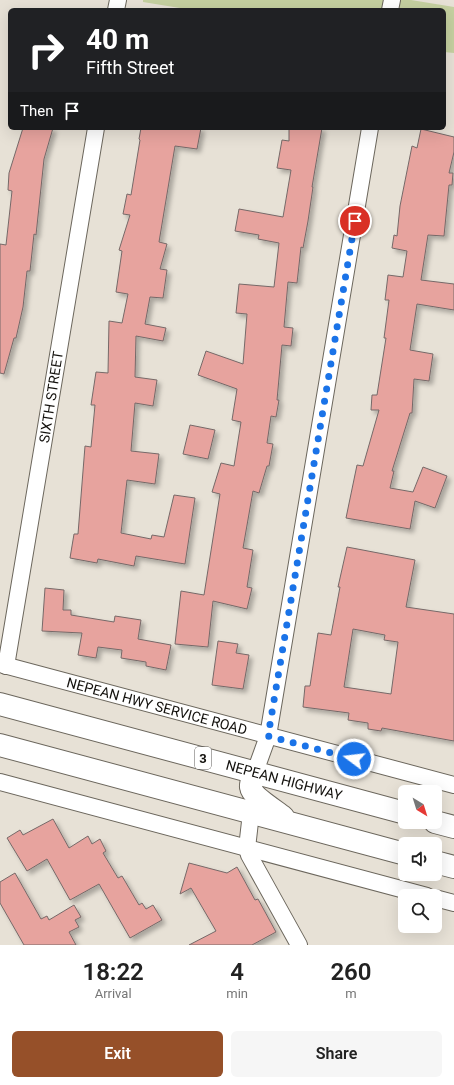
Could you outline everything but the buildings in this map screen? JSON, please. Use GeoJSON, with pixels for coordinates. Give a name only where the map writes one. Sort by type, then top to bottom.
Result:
{"type":"FeatureCollection","features":[{"type":"Feature","properties":{"kind":"highway","name":"NEPEAN HIGHWAY"},"geometry":{"type":"LineString","coordinates":[[0,704],[398,812]]}},
{"type":"Feature","properties":{"kind":"highway"},"geometry":{"type":"LineString","coordinates":[[0,745],[398,852]]}},
{"type":"Feature","properties":{"kind":"highway"},"geometry":{"type":"LineString","coordinates":[[255,772],[250,786],[252,791],[258,798],[292,824]]}},
{"type":"Feature","properties":{"kind":"highway"},"geometry":{"type":"LineString","coordinates":[[442,824],[454,827]]}},
{"type":"Feature","properties":{"kind":"highway"},"geometry":{"type":"LineString","coordinates":[[442,864],[454,868]]}},
{"type":"Feature","properties":{"kind":"street","name":"SIXTH STREET"},"geometry":{"type":"LineString","coordinates":[[3,665],[96,130]]}},
{"type":"Feature","properties":{"kind":"street"},"geometry":{"type":"LineString","coordinates":[[255,772],[268,736],[370,130]]}},
{"type":"Feature","properties":{"kind":"street","name":"NEPEAN HWY SERVICE ROAD"},"geometry":{"type":"LineString","coordinates":[[3,665],[454,785]]}},
{"type":"Feature","properties":{"kind":"street"},"geometry":{"type":"LineString","coordinates":[[0,782],[401,889]]}},
{"type":"Feature","properties":{"kind":"street"},"geometry":{"type":"LineString","coordinates":[[251,813],[248,848],[250,857],[299,945]]}},
{"type":"Feature","properties":{"kind":"street"},"geometry":{"type":"LineString","coordinates":[[442,900],[454,903]]}},
{"type":"Feature","properties":{"kind":"green space"},"geometry":{"type":"Polygon","coordinates":[[[143,0],[411,0],[454,7],[454,53],[446,52],[446,8],[180,8],[143,2],[143,0]]]}},
{"type":"Feature","properties":{"kind":"route"},"geometry":{"type":"LineString","coordinates":[[354,759],[268,736],[355,221]]}}]}
